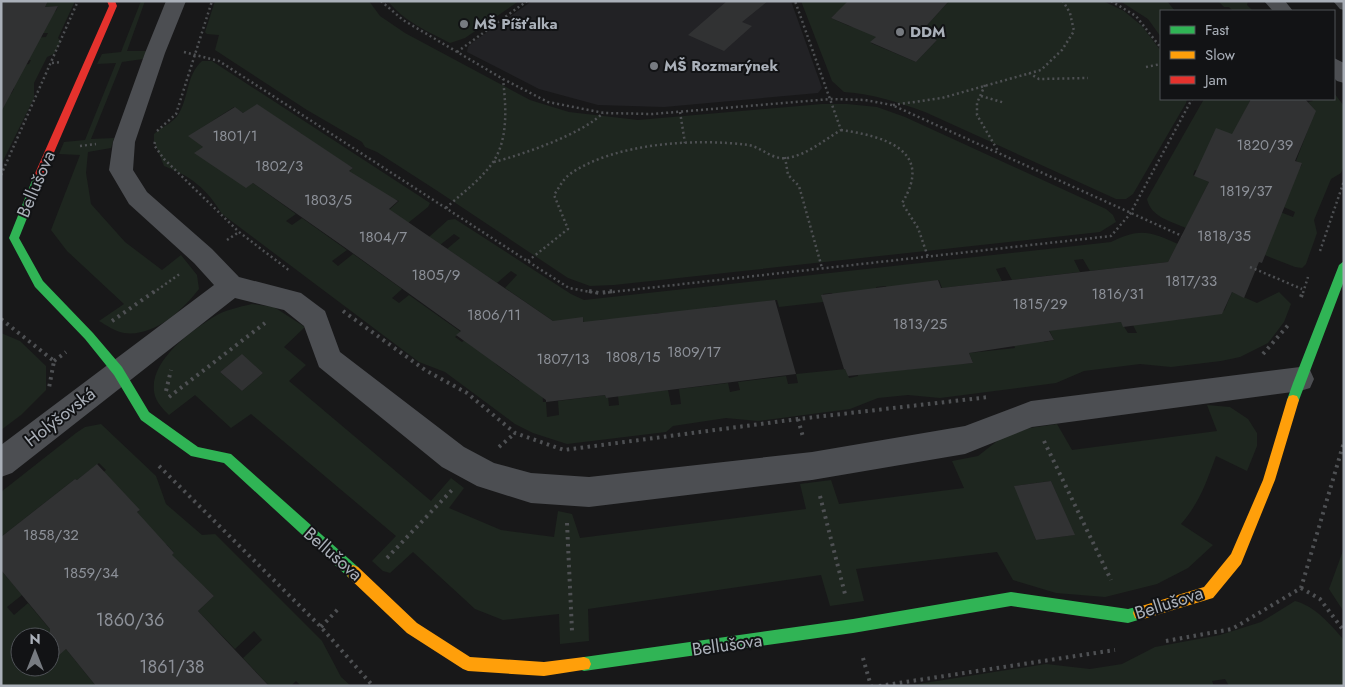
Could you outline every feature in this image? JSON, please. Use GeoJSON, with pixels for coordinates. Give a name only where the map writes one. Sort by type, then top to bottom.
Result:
{"type":"FeatureCollection","features":[{"type":"Feature","properties":{"kind":"street","name":"Bellušova"},"geometry":{"type":"LineString","coordinates":[[111,1],[113,6],[50,148],[14,238],[39,284],[89,336],[118,371],[145,416],[195,452],[227,458],[412,628],[468,664],[544,670],[853,626],[1010,599],[1128,616],[1208,592],[1236,558],[1269,480],[1300,379],[1332,302],[1344,265]]}},
{"type":"Feature","properties":{"kind":"street"},"geometry":{"type":"LineString","coordinates":[[176,1],[155,53],[124,142],[121,170],[138,198],[203,256],[231,286],[292,301],[314,319],[329,359],[453,457],[488,476],[531,488],[566,492],[620,489],[812,466],[965,440],[1031,414],[1300,379]]}},
{"type":"Feature","properties":{"kind":"street"},"geometry":{"type":"LineString","coordinates":[[118,371],[231,286]]}},
{"type":"Feature","properties":{"kind":"street","name":"Holýšovská"},"geometry":{"type":"LineString","coordinates":[[1,463],[118,371]]}},
{"type":"Feature","properties":{"kind":"lane"},"geometry":{"type":"LineString","coordinates":[[1339,1],[1344,6]]}},
{"type":"Feature","properties":{"kind":"path"},"geometry":{"type":"LineString","coordinates":[[1,175],[78,1]]}},
{"type":"Feature","properties":{"kind":"path"},"geometry":{"type":"LineString","coordinates":[[381,1],[403,20],[503,79],[548,102],[604,113],[680,112],[831,99],[865,100],[892,106],[1182,236]]}},
{"type":"Feature","properties":{"kind":"path"},"geometry":{"type":"LineString","coordinates":[[457,52],[528,1]]}},
{"type":"Feature","properties":{"kind":"path"},"geometry":{"type":"LineString","coordinates":[[795,1],[841,130]]}},
{"type":"Feature","properties":{"kind":"path"},"geometry":{"type":"LineString","coordinates":[[892,106],[942,98],[1041,70],[1062,50],[1074,31],[1070,13],[1063,1]]}},
{"type":"Feature","properties":{"kind":"path"},"geometry":{"type":"LineString","coordinates":[[1111,1],[1136,16],[1160,47]]}},
{"type":"Feature","properties":{"kind":"path"},"geometry":{"type":"LineString","coordinates":[[195,54],[219,61],[570,288],[599,293],[1111,236],[1130,214],[1191,100]]}},
{"type":"Feature","properties":{"kind":"path"},"geometry":{"type":"LineString","coordinates":[[1146,67],[1160,64]]}},
{"type":"Feature","properties":{"kind":"path"},"geometry":{"type":"LineString","coordinates":[[1029,73],[1039,79],[1068,80],[1088,78]]}},
{"type":"Feature","properties":{"kind":"path"},"geometry":{"type":"LineString","coordinates":[[446,208],[493,162],[504,133],[505,96],[503,79]]}},
{"type":"Feature","properties":{"kind":"path"},"geometry":{"type":"LineString","coordinates":[[985,85],[977,103],[976,115],[998,152]]}},
{"type":"Feature","properties":{"kind":"path"},"geometry":{"type":"LineString","coordinates":[[981,96],[1005,104]]}},
{"type":"Feature","properties":{"kind":"path"},"geometry":{"type":"LineString","coordinates":[[680,112],[685,143]]}},
{"type":"Feature","properties":{"kind":"path"},"geometry":{"type":"LineString","coordinates":[[493,162],[521,155],[593,122],[604,113]]}},
{"type":"Feature","properties":{"kind":"path"},"geometry":{"type":"LineString","coordinates":[[528,261],[568,229],[554,196],[568,175],[595,159],[666,144],[685,143],[750,145],[779,158],[796,156],[841,130],[888,140],[903,149],[912,165],[914,178],[909,194],[902,203],[914,218],[920,230],[928,257]]}},
{"type":"Feature","properties":{"kind":"path"},"geometry":{"type":"LineString","coordinates":[[785,157],[788,175],[798,186],[822,268]]}},
{"type":"Feature","properties":{"kind":"path"},"geometry":{"type":"LineString","coordinates":[[1318,255],[1344,181]]}},
{"type":"Feature","properties":{"kind":"path"},"geometry":{"type":"LineString","coordinates":[[66,412],[44,398],[48,390],[54,361],[238,232]]}},
{"type":"Feature","properties":{"kind":"path"},"geometry":{"type":"LineString","coordinates":[[1250,267],[1332,302]]}},
{"type":"Feature","properties":{"kind":"path"},"geometry":{"type":"LineString","coordinates":[[1299,305],[1302,289],[1310,272]]}},
{"type":"Feature","properties":{"kind":"path"},"geometry":{"type":"LineString","coordinates":[[341,309],[425,370],[467,393],[516,433],[564,450],[798,418],[992,397]]}},
{"type":"Feature","properties":{"kind":"path"},"geometry":{"type":"LineString","coordinates":[[1,319],[54,361]]}},
{"type":"Feature","properties":{"kind":"path"},"geometry":{"type":"LineString","coordinates":[[1256,359],[1269,349],[1292,320]]}},
{"type":"Feature","properties":{"kind":"path"},"geometry":{"type":"LineString","coordinates":[[1031,414],[1128,616]]}},
{"type":"Feature","properties":{"kind":"path"},"geometry":{"type":"LineString","coordinates":[[798,418],[853,626],[871,686]]}},
{"type":"Feature","properties":{"kind":"path"},"geometry":{"type":"LineString","coordinates":[[321,627],[472,468],[516,433]]}},
{"type":"Feature","properties":{"kind":"path"},"geometry":{"type":"LineString","coordinates":[[1159,643],[1232,629],[1301,588],[1344,442]]}},
{"type":"Feature","properties":{"kind":"path"},"geometry":{"type":"LineString","coordinates":[[564,450],[573,665]]}},
{"type":"Feature","properties":{"kind":"path"},"geometry":{"type":"LineString","coordinates":[[152,460],[321,627],[373,686]]}},
{"type":"Feature","properties":{"kind":"path"},"geometry":{"type":"LineString","coordinates":[[1301,588],[1320,599],[1344,631]]}},
{"type":"Feature","properties":{"kind":"path"},"geometry":{"type":"LineString","coordinates":[[879,686],[1122,649]]}},
{"type":"Feature","properties":{"kind":"shaded area"},"geometry":{"type":"Polygon","coordinates":[[[48,1],[75,1],[58,38],[61,41],[54,54],[47,57],[34,83],[34,98],[1,165],[1,95],[11,94],[14,89],[14,66],[29,64],[31,60],[17,60],[29,38],[46,37],[48,33],[32,33],[42,12],[56,11],[58,6],[45,7],[48,1]]]}},
{"type":"Feature","properties":{"kind":"shaded area"},"geometry":{"type":"Polygon","coordinates":[[[141,1],[145,1],[127,51],[146,51],[143,59],[122,62],[91,139],[114,138],[111,148],[88,152],[86,173],[91,204],[125,242],[162,270],[181,255],[197,275],[199,289],[176,314],[156,327],[146,331],[124,333],[114,330],[99,321],[124,304],[67,251],[51,230],[80,155],[59,154],[64,142],[85,140],[116,63],[97,64],[102,54],[121,52],[141,1]]]}},
{"type":"Feature","properties":{"kind":"shaded area"},"geometry":{"type":"Polygon","coordinates":[[[215,1],[369,1],[380,16],[405,33],[530,100],[569,112],[638,120],[822,104],[877,107],[905,117],[1106,209],[1113,215],[1116,222],[1100,232],[614,285],[590,286],[568,278],[439,192],[377,152],[365,147],[362,142],[307,110],[215,50],[219,35],[207,34],[205,32],[215,1]]]}},
{"type":"Feature","properties":{"kind":"shaded area","name":"MŠ Píšťalka"},"geometry":{"type":"Polygon","coordinates":[[[388,1],[519,1],[465,38],[450,43],[409,20],[388,1]]]}},
{"type":"Feature","properties":{"kind":"shaded area","name":"MŠ Rozmarýnek"},"geometry":{"type":"Polygon","coordinates":[[[532,1],[791,1],[822,88],[818,93],[664,107],[598,105],[539,89],[467,52],[468,47],[473,42],[532,1]]]}},
{"type":"Feature","properties":{"kind":"shaded area"},"geometry":{"type":"Polygon","coordinates":[[[801,1],[896,1],[840,14],[836,13],[831,18],[849,26],[881,32],[871,43],[916,62],[937,40],[920,33],[949,1],[1103,1],[1124,11],[1142,26],[1160,50],[1160,100],[1187,100],[1133,194],[1126,199],[1116,199],[925,112],[885,99],[844,92],[832,81],[801,1]]]}},
{"type":"Feature","properties":{"kind":"shaded area"},"geometry":{"type":"Polygon","coordinates":[[[1120,1],[1167,1],[1174,10],[1160,10],[1160,36],[1148,19],[1120,1]]]}},
{"type":"Feature","properties":{"kind":"shaded area"},"geometry":{"type":"Polygon","coordinates":[[[1218,1],[1248,1],[1247,5],[1252,10],[1232,10],[1229,7],[1224,7],[1218,1]]]}},
{"type":"Feature","properties":{"kind":"shaded area"},"geometry":{"type":"Polygon","coordinates":[[[202,61],[212,61],[430,203],[428,207],[408,223],[389,210],[399,201],[341,178],[353,168],[348,165],[335,174],[301,133],[288,142],[234,107],[189,136],[246,187],[253,183],[296,214],[286,221],[292,225],[302,218],[347,250],[332,261],[338,266],[353,254],[402,289],[392,298],[399,303],[409,295],[461,332],[455,337],[462,342],[468,337],[497,365],[519,381],[541,371],[543,402],[546,402],[547,417],[559,415],[558,401],[605,395],[606,398],[608,397],[609,406],[619,405],[618,396],[668,390],[671,405],[681,404],[679,389],[728,383],[730,392],[740,390],[738,382],[786,376],[788,384],[798,383],[796,374],[846,369],[849,378],[858,376],[855,367],[903,361],[906,370],[959,354],[963,364],[973,363],[969,353],[1015,348],[1010,335],[1039,332],[1044,342],[1054,340],[1049,330],[1121,322],[1128,333],[1137,333],[1131,321],[1172,315],[1175,320],[1203,316],[1201,300],[1224,311],[1232,292],[1257,303],[1279,292],[1291,304],[1284,322],[1268,343],[1240,357],[1221,361],[1171,367],[1140,364],[1084,371],[1056,383],[940,398],[908,395],[878,398],[850,409],[758,421],[726,418],[673,426],[666,432],[567,444],[533,433],[515,424],[445,372],[419,362],[222,214],[198,184],[164,166],[154,141],[154,134],[178,115],[193,73],[202,61]]]}},
{"type":"Feature","properties":{"kind":"shaded area"},"geometry":{"type":"Polygon","coordinates":[[[1335,94],[1344,106],[1344,166],[1341,173],[1331,179],[1314,220],[1317,233],[1306,264],[1302,268],[1257,252],[1275,210],[1293,217],[1295,212],[1277,204],[1293,166],[1300,168],[1302,164],[1296,161],[1315,111],[1308,102],[1335,100],[1335,94]]]}},
{"type":"Feature","properties":{"kind":"shaded area"},"geometry":{"type":"Polygon","coordinates":[[[1203,100],[1250,101],[1212,176],[1195,170],[1193,175],[1209,182],[1186,228],[1157,214],[1149,205],[1147,199],[1203,100]]]}},
{"type":"Feature","properties":{"kind":"shaded area"},"geometry":{"type":"Polygon","coordinates":[[[455,219],[571,294],[584,300],[1111,242],[1137,233],[1152,234],[1178,244],[1168,262],[1090,271],[1083,259],[1074,260],[1080,272],[1012,280],[1005,267],[996,269],[1002,281],[942,288],[939,280],[889,294],[886,286],[876,287],[878,295],[835,300],[832,293],[823,294],[825,302],[779,307],[777,300],[724,313],[722,306],[712,307],[714,315],[657,313],[611,326],[610,319],[600,320],[601,328],[584,329],[583,317],[569,332],[505,288],[517,275],[511,271],[497,283],[447,249],[460,238],[454,234],[440,245],[429,237],[448,220],[455,219]]]}},
{"type":"Feature","properties":{"kind":"shaded area"},"geometry":{"type":"Polygon","coordinates":[[[252,304],[274,307],[305,327],[284,347],[306,365],[289,381],[431,501],[451,478],[464,488],[449,508],[501,530],[554,537],[558,511],[572,514],[580,538],[806,509],[800,484],[831,480],[839,504],[964,488],[952,461],[978,456],[1001,438],[1030,428],[1057,424],[1072,450],[1217,431],[1207,405],[1230,407],[1248,419],[1257,433],[1257,446],[1247,471],[1216,456],[1198,500],[1181,524],[1213,545],[1188,568],[1157,584],[1105,597],[1056,593],[1013,580],[997,552],[856,569],[864,601],[830,606],[821,575],[588,609],[589,641],[560,644],[559,614],[503,620],[475,609],[413,552],[390,573],[383,571],[372,561],[396,536],[251,414],[231,428],[195,395],[169,415],[165,411],[156,399],[154,384],[157,372],[171,351],[202,324],[217,315],[252,304]],[[242,355],[220,372],[242,391],[263,373],[242,355]],[[1051,481],[1015,486],[1036,540],[1074,535],[1051,481]]]}},
{"type":"Feature","properties":{"kind":"shaded area"},"geometry":{"type":"Polygon","coordinates":[[[1,333],[20,341],[46,366],[46,390],[21,415],[1,430],[1,333]]]}},
{"type":"Feature","properties":{"kind":"shaded area"},"geometry":{"type":"Polygon","coordinates":[[[101,424],[156,476],[166,504],[202,535],[215,534],[322,641],[341,677],[351,686],[301,686],[296,681],[291,686],[269,686],[243,658],[262,640],[254,631],[235,649],[198,611],[214,596],[206,588],[158,568],[174,553],[167,545],[120,527],[140,510],[83,488],[106,470],[99,463],[77,480],[75,479],[1,537],[1,492],[76,433],[85,427],[101,424]]]}},
{"type":"Feature","properties":{"kind":"shaded area"},"geometry":{"type":"Polygon","coordinates":[[[1344,548],[1344,612],[1329,589],[1344,548]]]}},
{"type":"Feature","properties":{"kind":"shaded area"},"geometry":{"type":"Polygon","coordinates":[[[1,570],[22,595],[7,607],[14,615],[28,603],[48,627],[10,627],[10,677],[60,677],[60,653],[66,649],[96,686],[1,686],[1,570]]]}},
{"type":"Feature","properties":{"kind":"shaded area"},"geometry":{"type":"Polygon","coordinates":[[[1295,601],[1316,612],[1344,640],[1344,686],[1229,686],[1225,679],[1212,681],[1214,686],[905,686],[1046,664],[1090,669],[1122,664],[1155,647],[1220,635],[1261,622],[1295,601]]]}},
{"type":"Feature","properties":{"kind":"building"},"geometry":{"type":"Polygon","coordinates":[[[1,1],[48,1],[45,7],[58,6],[1,112],[1,1]]]}},
{"type":"Feature","properties":{"kind":"building"},"geometry":{"type":"Polygon","coordinates":[[[727,1],[768,1],[742,22],[752,26],[724,51],[688,35],[727,1]]]}},
{"type":"Feature","properties":{"kind":"building","name":"DDM"},"geometry":{"type":"Polygon","coordinates":[[[848,1],[949,1],[920,33],[937,40],[916,62],[870,42],[876,37],[831,18],[848,1]]]}},
{"type":"Feature","properties":{"kind":"building"},"geometry":{"type":"Polygon","coordinates":[[[1250,100],[1306,100],[1316,111],[1295,161],[1302,163],[1262,263],[1259,262],[1244,298],[1232,292],[1222,314],[1123,327],[1121,322],[1049,331],[1054,340],[969,353],[973,363],[848,376],[844,369],[821,295],[938,280],[941,288],[1168,262],[1209,182],[1194,176],[1216,128],[1232,134],[1250,100]]]}},
{"type":"Feature","properties":{"kind":"building"},"geometry":{"type":"Polygon","coordinates":[[[257,104],[353,168],[349,171],[398,201],[389,209],[553,321],[583,317],[583,322],[775,300],[796,374],[606,398],[605,395],[546,402],[546,400],[456,335],[461,331],[347,249],[253,183],[246,188],[194,153],[203,147],[188,136],[235,107],[243,113],[257,104]]]}},
{"type":"Feature","properties":{"kind":"building"},"geometry":{"type":"Polygon","coordinates":[[[242,354],[263,373],[242,391],[220,372],[242,354]]]}},
{"type":"Feature","properties":{"kind":"building"},"geometry":{"type":"Polygon","coordinates":[[[97,464],[140,510],[137,512],[174,553],[172,555],[214,596],[198,611],[269,686],[96,686],[66,649],[60,654],[60,627],[48,627],[1,570],[1,537],[75,479],[77,480],[97,464]]]}},
{"type":"Feature","properties":{"kind":"building"},"geometry":{"type":"Polygon","coordinates":[[[1051,481],[1075,535],[1036,540],[1014,486],[1051,481]]]}},
{"type":"Feature","properties":{"kind":"traffic: fast"},"geometry":{"type":"LineString","coordinates":[[38,178],[14,238],[39,284],[89,336],[118,371],[145,416],[195,452],[227,458],[353,572]]}},
{"type":"Feature","properties":{"kind":"traffic: fast"},"geometry":{"type":"LineString","coordinates":[[1293,400],[1344,265]]}},
{"type":"Feature","properties":{"kind":"traffic: fast"},"geometry":{"type":"LineString","coordinates":[[584,664],[853,626],[1011,599],[1128,616],[1140,613]]}},
{"type":"Feature","properties":{"kind":"traffic: slow"},"geometry":{"type":"LineString","coordinates":[[1140,613],[1208,593],[1236,559],[1269,480],[1293,400]]}},
{"type":"Feature","properties":{"kind":"traffic: slow"},"geometry":{"type":"LineString","coordinates":[[353,572],[412,628],[468,664],[544,669],[584,664]]}},
{"type":"Feature","properties":{"kind":"traffic: jam"},"geometry":{"type":"LineString","coordinates":[[38,178],[113,6],[111,1]]}},
{"type":"Feature","properties":{"kind":"place","name":"MŠ Píšťalka"},"geometry":{"type":"Point","coordinates":[464,24]}},
{"type":"Feature","properties":{"kind":"place","name":"DDM"},"geometry":{"type":"Point","coordinates":[900,32]}},
{"type":"Feature","properties":{"kind":"place","name":"MŠ Rozmarýnek"},"geometry":{"type":"Point","coordinates":[654,66]}}]}
